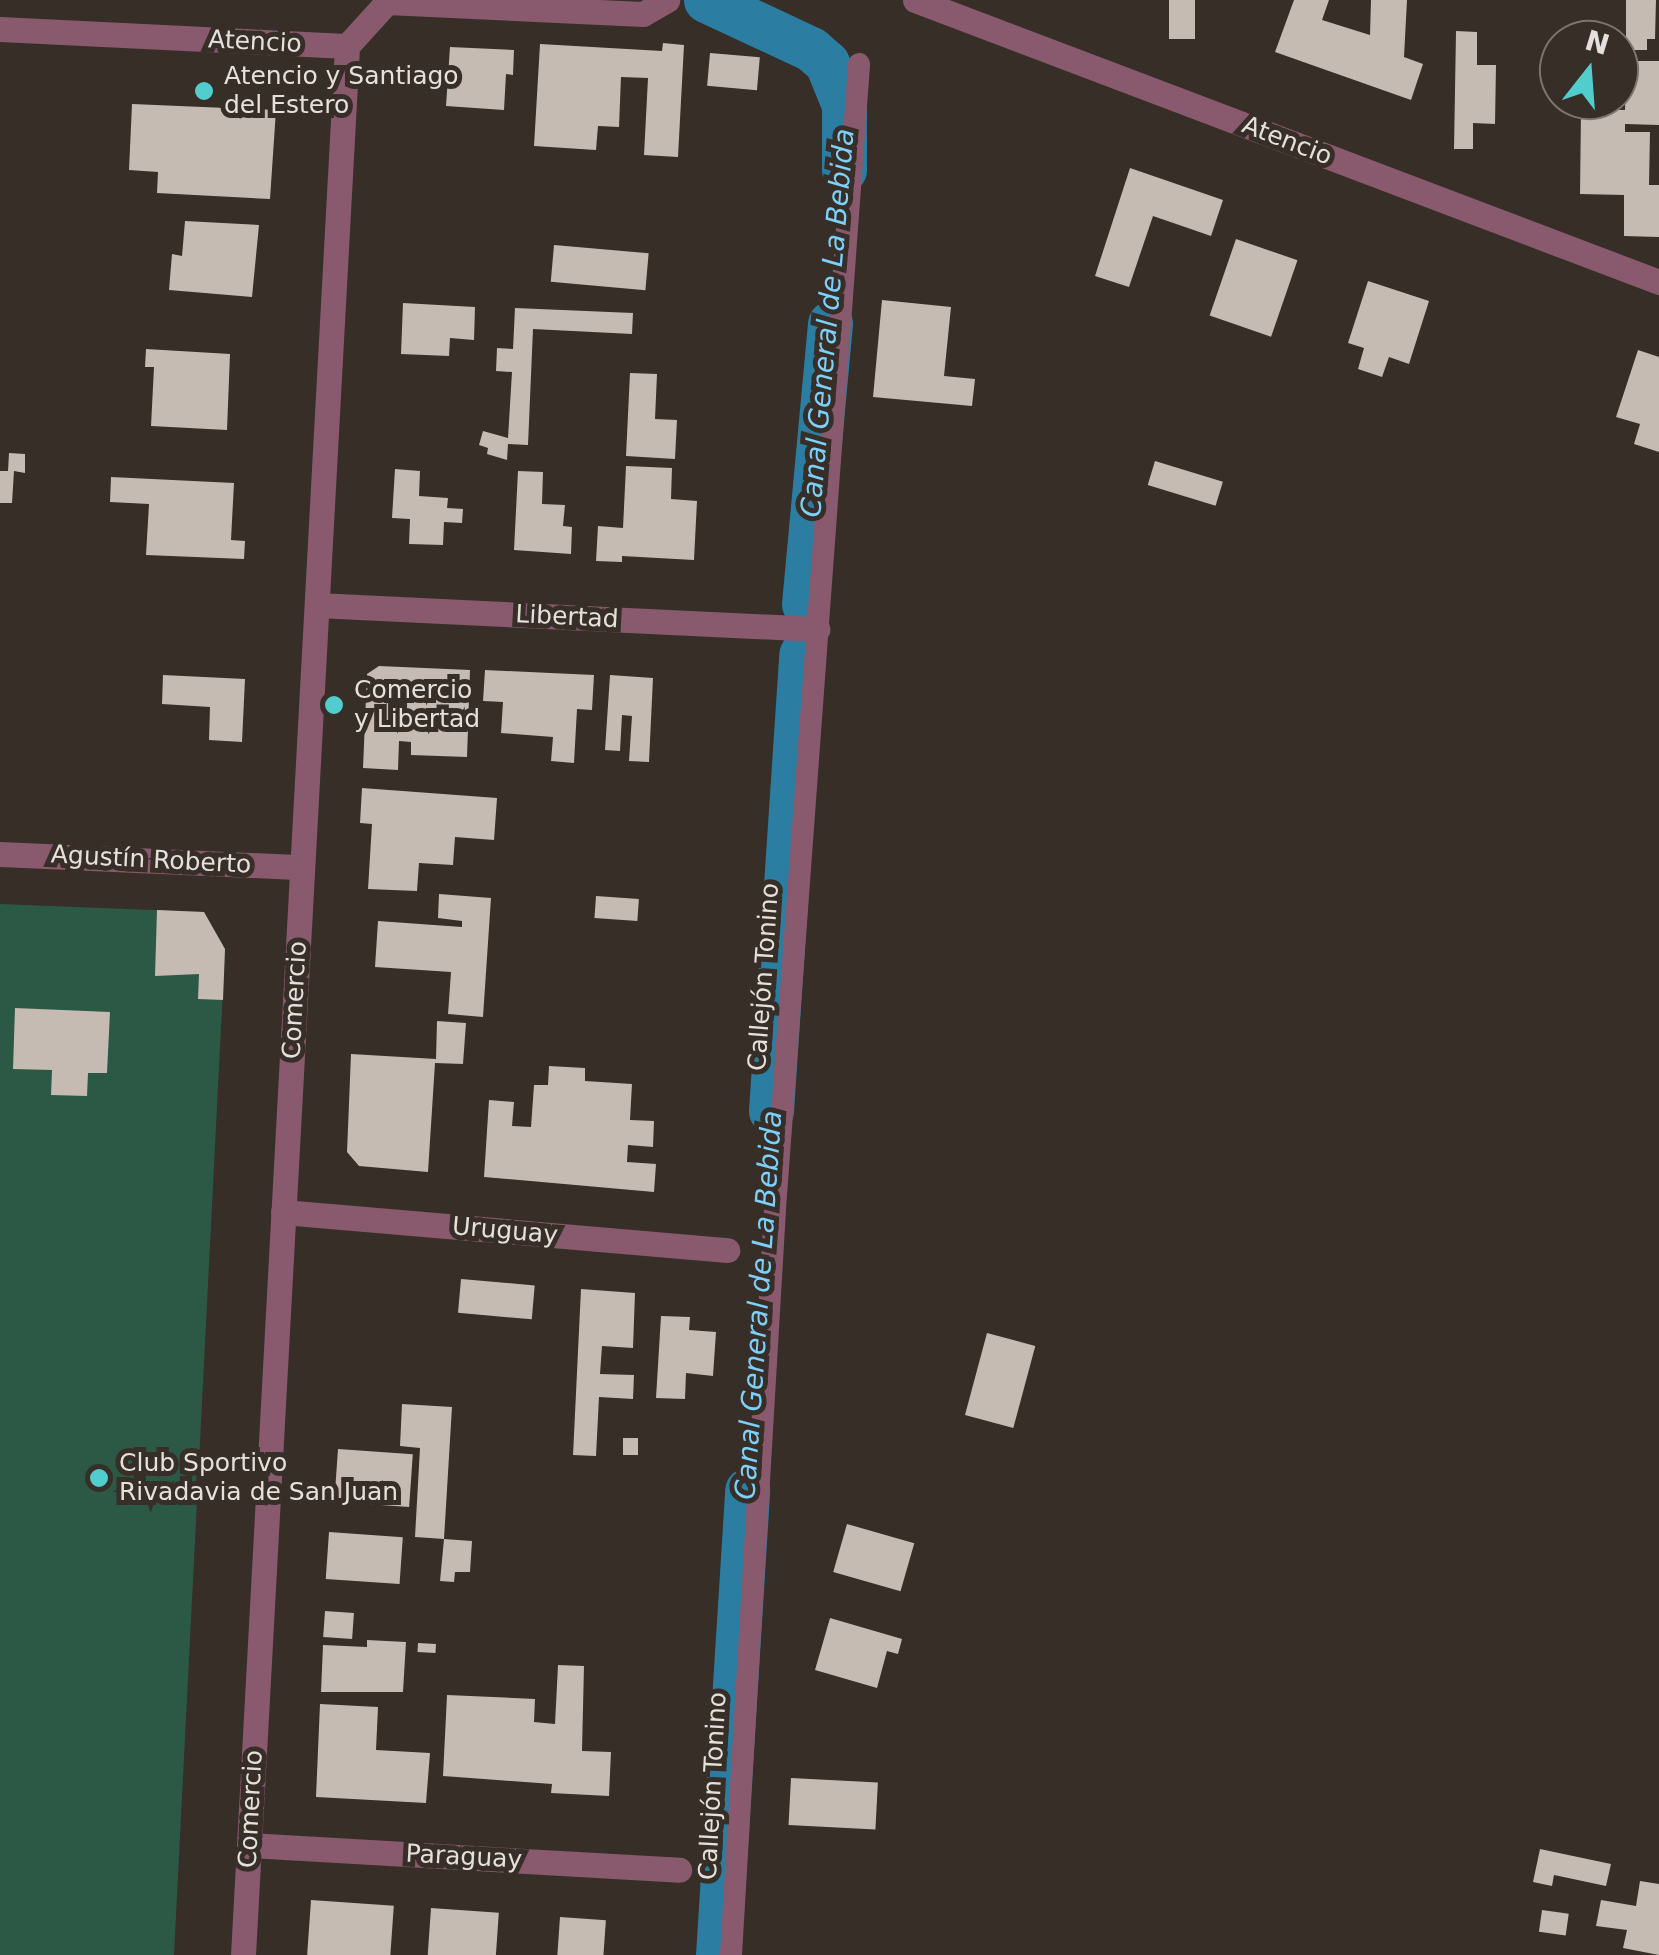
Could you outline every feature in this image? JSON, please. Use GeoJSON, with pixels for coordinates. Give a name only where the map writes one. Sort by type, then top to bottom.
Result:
{"type":"FeatureCollection","features":[{"type":"Feature","properties":{"kind":"street"},"geometry":{"type":"LineString","coordinates":[[347,46],[387,2],[642,14],[667,0]]}},
{"type":"Feature","properties":{"kind":"street","name":"Atencio"},"geometry":{"type":"LineString","coordinates":[[915,0],[1659,282]]}},
{"type":"Feature","properties":{"kind":"street","name":"Atencio"},"geometry":{"type":"LineString","coordinates":[[0,29],[347,46]]}},
{"type":"Feature","properties":{"kind":"street","name":"Comercio"},"geometry":{"type":"LineString","coordinates":[[243,1955],[347,46]]}},
{"type":"Feature","properties":{"kind":"street","name":"Libertad"},"geometry":{"type":"LineString","coordinates":[[317,605],[817,629]]}},
{"type":"Feature","properties":{"kind":"street","name":"Agustín Roberto"},"geometry":{"type":"LineString","coordinates":[[0,854],[302,867]]}},
{"type":"Feature","properties":{"kind":"street","name":"Uruguay"},"geometry":{"type":"LineString","coordinates":[[283,1212],[727,1250]]}},
{"type":"Feature","properties":{"kind":"street","name":"Paraguay"},"geometry":{"type":"LineString","coordinates":[[249,1845],[678,1870]]}},
{"type":"Feature","properties":{"kind":"lane","name":"Callejón Tonino"},"geometry":{"type":"LineString","coordinates":[[730,1955],[776,1190],[859,64]]}},
{"type":"Feature","properties":{"kind":"green space","name":"Club Sportivo Rivadavia de San Juan"},"geometry":{"type":"Polygon","coordinates":[[[0,904],[204,912],[225,949],[174,1955],[0,1955],[0,904]]]}},
{"type":"Feature","properties":{"kind":"building"},"geometry":{"type":"Polygon","coordinates":[[[1169,0],[1195,0],[1195,39],[1169,39],[1169,0]]]}},
{"type":"Feature","properties":{"kind":"building"},"geometry":{"type":"Polygon","coordinates":[[[1294,0],[1329,0],[1322,20],[1370,35],[1371,0],[1407,0],[1404,57],[1423,64],[1411,100],[1275,52],[1294,0]]]}},
{"type":"Feature","properties":{"kind":"building"},"geometry":{"type":"Polygon","coordinates":[[[1626,0],[1656,0],[1655,39],[1647,39],[1647,50],[1639,50],[1639,20],[1626,20],[1626,0]]]}},
{"type":"Feature","properties":{"kind":"building"},"geometry":{"type":"Polygon","coordinates":[[[1456,31],[1477,32],[1477,65],[1496,65],[1495,124],[1473,123],[1473,149],[1454,149],[1456,31]]]}},
{"type":"Feature","properties":{"kind":"building"},"geometry":{"type":"Polygon","coordinates":[[[663,43],[684,45],[678,157],[644,155],[648,78],[621,77],[619,127],[598,126],[596,150],[534,146],[540,44],[662,51],[663,43]]]}},
{"type":"Feature","properties":{"kind":"building"},"geometry":{"type":"Polygon","coordinates":[[[450,47],[514,50],[513,75],[506,74],[504,110],[446,106],[450,47]]]}},
{"type":"Feature","properties":{"kind":"building"},"geometry":{"type":"Polygon","coordinates":[[[710,53],[760,57],[757,90],[707,86],[710,53]]]}},
{"type":"Feature","properties":{"kind":"building"},"geometry":{"type":"Polygon","coordinates":[[[1639,61],[1659,61],[1659,125],[1625,124],[1625,132],[1650,132],[1649,185],[1659,185],[1659,237],[1624,236],[1624,195],[1580,194],[1581,120],[1639,120],[1639,61]]]}},
{"type":"Feature","properties":{"kind":"building"},"geometry":{"type":"Polygon","coordinates":[[[132,104],[276,110],[270,199],[157,193],[158,172],[129,170],[132,104]]]}},
{"type":"Feature","properties":{"kind":"building"},"geometry":{"type":"Polygon","coordinates":[[[1130,168],[1223,200],[1211,236],[1153,216],[1129,287],[1095,276],[1130,168]]]}},
{"type":"Feature","properties":{"kind":"building"},"geometry":{"type":"Polygon","coordinates":[[[185,221],[259,225],[252,297],[169,290],[172,254],[182,256],[185,221]]]}},
{"type":"Feature","properties":{"kind":"building"},"geometry":{"type":"Polygon","coordinates":[[[1236,239],[1297,260],[1271,337],[1210,316],[1236,239]]]}},
{"type":"Feature","properties":{"kind":"building"},"geometry":{"type":"Polygon","coordinates":[[[554,245],[649,253],[645,290],[551,282],[554,245]]]}},
{"type":"Feature","properties":{"kind":"building"},"geometry":{"type":"Polygon","coordinates":[[[1368,281],[1429,301],[1409,364],[1389,357],[1382,377],[1358,369],[1364,348],[1348,343],[1368,281]]]}},
{"type":"Feature","properties":{"kind":"building"},"geometry":{"type":"Polygon","coordinates":[[[882,300],[951,307],[944,376],[975,379],[972,406],[873,397],[882,300]]]}},
{"type":"Feature","properties":{"kind":"building"},"geometry":{"type":"Polygon","coordinates":[[[403,303],[475,307],[474,340],[450,338],[449,356],[401,354],[403,303]]]}},
{"type":"Feature","properties":{"kind":"building"},"geometry":{"type":"Polygon","coordinates":[[[515,308],[633,313],[632,334],[533,329],[528,445],[508,444],[507,460],[487,454],[488,448],[479,445],[483,431],[508,438],[512,372],[496,371],[497,348],[513,349],[515,308]]]}},
{"type":"Feature","properties":{"kind":"building"},"geometry":{"type":"Polygon","coordinates":[[[146,349],[230,354],[227,430],[151,426],[154,367],[145,367],[146,349]]]}},
{"type":"Feature","properties":{"kind":"building"},"geometry":{"type":"Polygon","coordinates":[[[1638,350],[1659,357],[1659,452],[1634,444],[1640,424],[1616,417],[1638,350]]]}},
{"type":"Feature","properties":{"kind":"building"},"geometry":{"type":"Polygon","coordinates":[[[630,373],[657,374],[655,419],[677,420],[675,459],[626,456],[630,373]]]}},
{"type":"Feature","properties":{"kind":"building"},"geometry":{"type":"Polygon","coordinates":[[[9,453],[25,454],[25,473],[14,471],[12,503],[0,503],[0,471],[8,471],[9,453]]]}},
{"type":"Feature","properties":{"kind":"building"},"geometry":{"type":"Polygon","coordinates":[[[1155,461],[1223,482],[1216,506],[1148,485],[1155,461]]]}},
{"type":"Feature","properties":{"kind":"building"},"geometry":{"type":"Polygon","coordinates":[[[626,466],[672,468],[671,499],[697,501],[694,560],[622,556],[622,562],[596,561],[598,526],[623,528],[626,466]]]}},
{"type":"Feature","properties":{"kind":"building"},"geometry":{"type":"Polygon","coordinates":[[[395,469],[420,471],[419,496],[448,498],[447,508],[463,509],[462,523],[444,522],[443,545],[409,544],[410,519],[392,518],[395,469]]]}},
{"type":"Feature","properties":{"kind":"building"},"geometry":{"type":"Polygon","coordinates":[[[518,471],[543,472],[542,504],[565,505],[563,526],[572,527],[571,554],[514,550],[518,471]]]}},
{"type":"Feature","properties":{"kind":"building"},"geometry":{"type":"Polygon","coordinates":[[[111,477],[234,483],[231,540],[245,541],[244,559],[146,555],[149,504],[110,502],[111,477]]]}},
{"type":"Feature","properties":{"kind":"building"},"geometry":{"type":"Polygon","coordinates":[[[379,666],[470,670],[467,757],[411,755],[411,742],[399,741],[398,770],[363,768],[367,674],[379,666]]]}},
{"type":"Feature","properties":{"kind":"building"},"geometry":{"type":"Polygon","coordinates":[[[485,670],[594,675],[592,710],[577,709],[574,763],[551,761],[553,737],[501,733],[503,702],[483,701],[485,670]]]}},
{"type":"Feature","properties":{"kind":"building"},"geometry":{"type":"Polygon","coordinates":[[[163,675],[245,679],[242,742],[209,740],[210,707],[162,704],[163,675]]]}},
{"type":"Feature","properties":{"kind":"building"},"geometry":{"type":"Polygon","coordinates":[[[610,675],[653,678],[649,762],[629,761],[632,716],[622,715],[620,751],[605,750],[610,675]]]}},
{"type":"Feature","properties":{"kind":"building"},"geometry":{"type":"Polygon","coordinates":[[[362,788],[497,798],[494,840],[455,837],[453,865],[419,863],[417,891],[368,889],[372,824],[360,823],[362,788]]]}},
{"type":"Feature","properties":{"kind":"building"},"geometry":{"type":"Polygon","coordinates":[[[439,894],[491,898],[483,1017],[448,1014],[451,972],[375,967],[378,921],[462,927],[462,921],[438,918],[439,894]]]}},
{"type":"Feature","properties":{"kind":"building"},"geometry":{"type":"Polygon","coordinates":[[[596,896],[639,899],[637,921],[594,918],[596,896]]]}},
{"type":"Feature","properties":{"kind":"building"},"geometry":{"type":"Polygon","coordinates":[[[157,910],[204,912],[225,949],[223,1000],[198,999],[199,974],[155,976],[157,910]]]}},
{"type":"Feature","properties":{"kind":"building"},"geometry":{"type":"Polygon","coordinates":[[[15,1008],[110,1012],[107,1073],[88,1073],[87,1096],[51,1095],[52,1070],[13,1069],[15,1008]]]}},
{"type":"Feature","properties":{"kind":"building"},"geometry":{"type":"Polygon","coordinates":[[[437,1021],[466,1023],[463,1064],[435,1063],[428,1172],[359,1166],[347,1152],[351,1054],[436,1059],[437,1021]]]}},
{"type":"Feature","properties":{"kind":"building"},"geometry":{"type":"Polygon","coordinates":[[[549,1066],[585,1068],[585,1081],[632,1084],[630,1120],[654,1121],[653,1147],[628,1145],[627,1162],[656,1164],[654,1192],[484,1177],[489,1100],[514,1102],[512,1126],[531,1127],[534,1085],[548,1085],[549,1066]]]}},
{"type":"Feature","properties":{"kind":"building"},"geometry":{"type":"Polygon","coordinates":[[[461,1279],[535,1285],[532,1319],[458,1313],[461,1279]]]}},
{"type":"Feature","properties":{"kind":"building"},"geometry":{"type":"Polygon","coordinates":[[[581,1289],[635,1293],[633,1348],[602,1346],[600,1374],[634,1375],[633,1399],[599,1397],[596,1456],[573,1455],[581,1289]]]}},
{"type":"Feature","properties":{"kind":"building"},"geometry":{"type":"Polygon","coordinates":[[[661,1316],[690,1317],[689,1330],[716,1332],[713,1376],[686,1373],[685,1399],[656,1398],[661,1316]]]}},
{"type":"Feature","properties":{"kind":"building"},"geometry":{"type":"Polygon","coordinates":[[[987,1333],[1035,1346],[1013,1428],[965,1415],[987,1333]]]}},
{"type":"Feature","properties":{"kind":"building"},"geometry":{"type":"Polygon","coordinates":[[[402,1404],[452,1407],[444,1539],[415,1537],[420,1448],[400,1446],[402,1404]]]}},
{"type":"Feature","properties":{"kind":"building"},"geometry":{"type":"Polygon","coordinates":[[[623,1438],[638,1438],[638,1455],[623,1455],[623,1438]]]}},
{"type":"Feature","properties":{"kind":"building"},"geometry":{"type":"Polygon","coordinates":[[[338,1449],[413,1454],[409,1507],[334,1502],[338,1449]]]}},
{"type":"Feature","properties":{"kind":"building"},"geometry":{"type":"Polygon","coordinates":[[[847,1524],[914,1543],[901,1591],[833,1572],[847,1524]]]}},
{"type":"Feature","properties":{"kind":"building"},"geometry":{"type":"Polygon","coordinates":[[[329,1532],[403,1537],[400,1584],[326,1579],[329,1532]]]}},
{"type":"Feature","properties":{"kind":"building"},"geometry":{"type":"Polygon","coordinates":[[[444,1539],[472,1541],[470,1572],[455,1572],[454,1582],[440,1581],[444,1539]]]}},
{"type":"Feature","properties":{"kind":"building"},"geometry":{"type":"Polygon","coordinates":[[[325,1611],[354,1613],[352,1639],[323,1637],[325,1611]]]}},
{"type":"Feature","properties":{"kind":"building"},"geometry":{"type":"Polygon","coordinates":[[[830,1618],[902,1639],[898,1654],[887,1651],[877,1688],[815,1670],[830,1618]]]}},
{"type":"Feature","properties":{"kind":"building"},"geometry":{"type":"Polygon","coordinates":[[[367,1640],[406,1642],[403,1692],[321,1692],[323,1645],[367,1647],[367,1640]]]}},
{"type":"Feature","properties":{"kind":"building"},"geometry":{"type":"Polygon","coordinates":[[[418,1643],[436,1644],[436,1653],[418,1652],[418,1643]]]}},
{"type":"Feature","properties":{"kind":"building"},"geometry":{"type":"Polygon","coordinates":[[[558,1665],[584,1666],[582,1751],[611,1752],[609,1796],[551,1793],[552,1784],[443,1776],[447,1695],[535,1699],[534,1722],[555,1724],[558,1665]]]}},
{"type":"Feature","properties":{"kind":"building"},"geometry":{"type":"Polygon","coordinates":[[[320,1704],[378,1707],[376,1750],[430,1753],[426,1803],[316,1797],[320,1704]]]}},
{"type":"Feature","properties":{"kind":"building"},"geometry":{"type":"Polygon","coordinates":[[[791,1778],[878,1783],[875,1829],[789,1825],[791,1778]]]}},
{"type":"Feature","properties":{"kind":"building"},"geometry":{"type":"Polygon","coordinates":[[[1540,1849],[1611,1864],[1606,1886],[1554,1875],[1552,1886],[1533,1882],[1540,1849]]]}},
{"type":"Feature","properties":{"kind":"building"},"geometry":{"type":"Polygon","coordinates":[[[1640,1881],[1659,1884],[1659,1955],[1623,1948],[1627,1930],[1596,1926],[1601,1900],[1636,1906],[1640,1881]]]}},
{"type":"Feature","properties":{"kind":"building"},"geometry":{"type":"Polygon","coordinates":[[[311,1900],[394,1906],[390,1955],[307,1955],[311,1900]]]}},
{"type":"Feature","properties":{"kind":"building"},"geometry":{"type":"Polygon","coordinates":[[[431,1908],[499,1913],[496,1955],[428,1955],[431,1908]]]}},
{"type":"Feature","properties":{"kind":"building"},"geometry":{"type":"Polygon","coordinates":[[[1542,1910],[1569,1914],[1566,1936],[1539,1932],[1542,1910]]]}},
{"type":"Feature","properties":{"kind":"building"},"geometry":{"type":"Polygon","coordinates":[[[560,1917],[606,1920],[603,1955],[557,1955],[560,1917]]]}},
{"type":"Feature","properties":{"kind":"waterway","name":"Canal General de La Bebida"},"geometry":{"type":"LineString","coordinates":[[706,0],[811,49],[827,63],[844,105],[844,170]]}},
{"type":"Feature","properties":{"kind":"waterway","name":"Canal General de La Bebida"},"geometry":{"type":"LineString","coordinates":[[804,604],[830,323]]}},
{"type":"Feature","properties":{"kind":"waterway","name":"Canal General de La Bebida"},"geometry":{"type":"LineString","coordinates":[[771,1111],[801,654]]}},
{"type":"Feature","properties":{"kind":"waterway","name":"Canal General de La Bebida"},"geometry":{"type":"LineString","coordinates":[[718,1955],[747,1490]]}},
{"type":"Feature","properties":{"kind":"place","name":"Atencio y Santiago del Estero"},"geometry":{"type":"Point","coordinates":[204,91]}},
{"type":"Feature","properties":{"kind":"place","name":"Comercio y Libertad"},"geometry":{"type":"Point","coordinates":[334,705]}},
{"type":"Feature","properties":{"kind":"place","name":"Club Sportivo Rivadavia de San Juan"},"geometry":{"type":"Point","coordinates":[99,1478]}}]}
